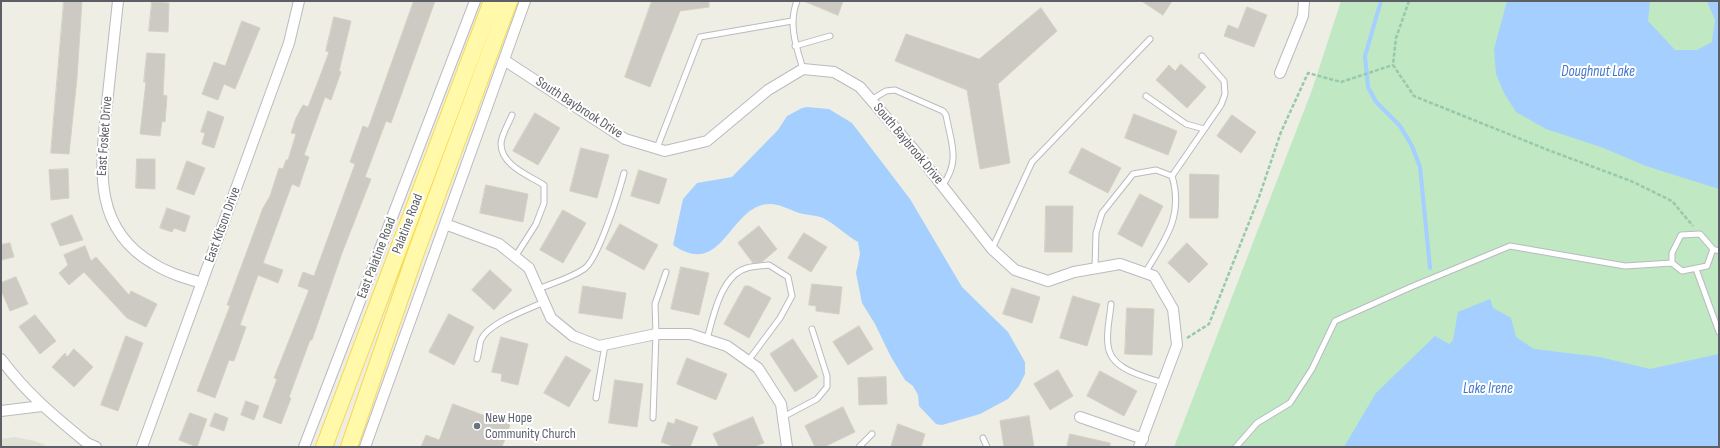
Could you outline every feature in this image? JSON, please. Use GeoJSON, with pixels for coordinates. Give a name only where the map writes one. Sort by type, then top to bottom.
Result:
{"type":"FeatureCollection","features":[{"type":"Feature","properties":{"kind":"main road","name":"Palatine Road"},"geometry":{"type":"LineString","coordinates":[[324,447],[492,1]]}},
{"type":"Feature","properties":{"kind":"main road","name":"Palatine Road"},"geometry":{"type":"LineString","coordinates":[[349,447],[415,254],[509,1]]}},
{"type":"Feature","properties":{"kind":"street","name":"East Fosket Drive"},"geometry":{"type":"LineString","coordinates":[[118,1],[102,150],[102,180],[104,197],[115,225],[134,249],[144,258],[162,268],[202,283]]}},
{"type":"Feature","properties":{"kind":"street","name":"East Kitson Drive"},"geometry":{"type":"LineString","coordinates":[[142,447],[290,42],[299,1]]}},
{"type":"Feature","properties":{"kind":"street","name":"East Palatine Road"},"geometry":{"type":"LineString","coordinates":[[304,447],[476,1]]}},
{"type":"Feature","properties":{"kind":"street"},"geometry":{"type":"LineString","coordinates":[[365,447],[525,1]]}},
{"type":"Feature","properties":{"kind":"street"},"geometry":{"type":"LineString","coordinates":[[1280,73],[1302,16],[1304,1]]}},
{"type":"Feature","properties":{"kind":"street","name":"South Baybrook Drive"},"geometry":{"type":"LineString","coordinates":[[504,60],[625,138],[665,151],[707,141],[768,90],[802,69],[834,72],[860,87],[915,151],[992,249],[1015,270],[1048,281],[1074,272],[1120,264],[1154,276],[1173,309],[1177,345],[1141,443]]}},
{"type":"Feature","properties":{"kind":"street"},"geometry":{"type":"LineString","coordinates":[[445,224],[499,244],[529,268],[551,318],[573,336],[599,346],[656,334],[690,334],[727,346],[758,368],[781,404],[787,447]]}},
{"type":"Feature","properties":{"kind":"street"},"geometry":{"type":"LineString","coordinates":[[1,359],[17,381],[42,406],[87,443],[96,447]]}},
{"type":"Feature","properties":{"kind":"street"},"geometry":{"type":"LineString","coordinates":[[1,411],[42,406]]}},
{"type":"Feature","properties":{"kind":"street"},"geometry":{"type":"LineString","coordinates":[[1080,417],[1141,443]]}},
{"type":"Feature","properties":{"kind":"lane"},"geometry":{"type":"LineString","coordinates":[[797,1],[792,15],[792,21],[802,69]]}},
{"type":"Feature","properties":{"kind":"lane"},"geometry":{"type":"LineString","coordinates":[[657,148],[700,37],[792,21]]}},
{"type":"Feature","properties":{"kind":"lane"},"geometry":{"type":"LineString","coordinates":[[796,46],[830,36]]}},
{"type":"Feature","properties":{"kind":"lane"},"geometry":{"type":"LineString","coordinates":[[992,249],[1032,162],[1150,39]]}},
{"type":"Feature","properties":{"kind":"lane"},"geometry":{"type":"LineString","coordinates":[[1172,176],[1221,105],[1225,94],[1224,81],[1202,56]]}},
{"type":"Feature","properties":{"kind":"lane"},"geometry":{"type":"LineString","coordinates":[[871,100],[886,91],[895,90],[943,112],[946,115],[954,159],[950,175],[942,186]]}},
{"type":"Feature","properties":{"kind":"lane"},"geometry":{"type":"LineString","coordinates":[[1146,96],[1186,124],[1204,129]]}},
{"type":"Feature","properties":{"kind":"lane"},"geometry":{"type":"LineString","coordinates":[[512,115],[501,143],[505,160],[523,173],[544,184],[544,203],[536,224],[515,257]]}},
{"type":"Feature","properties":{"kind":"lane"},"geometry":{"type":"LineString","coordinates":[[1095,268],[1096,233],[1102,213],[1133,174],[1156,170],[1172,176]]}},
{"type":"Feature","properties":{"kind":"lane"},"geometry":{"type":"LineString","coordinates":[[538,289],[585,269],[598,248],[621,186],[624,173]]}},
{"type":"Feature","properties":{"kind":"lane"},"geometry":{"type":"LineString","coordinates":[[1145,273],[1168,234],[1175,215],[1175,186],[1172,176]]}},
{"type":"Feature","properties":{"kind":"lane"},"geometry":{"type":"LineString","coordinates":[[1672,263],[1672,253],[1681,235],[1700,234],[1713,249],[1719,251]]}},
{"type":"Feature","properties":{"kind":"lane"},"geometry":{"type":"LineString","coordinates":[[1236,447],[1257,423],[1290,403],[1312,369],[1335,321],[1418,284],[1510,246],[1625,266],[1672,263],[1682,271],[1707,266],[1713,249]]}},
{"type":"Feature","properties":{"kind":"lane"},"geometry":{"type":"LineString","coordinates":[[707,340],[722,291],[732,276],[746,268],[769,265],[788,277],[792,296],[780,318],[748,361]]}},
{"type":"Feature","properties":{"kind":"lane"},"geometry":{"type":"LineString","coordinates":[[1696,269],[1719,332]]}},
{"type":"Feature","properties":{"kind":"lane"},"geometry":{"type":"LineString","coordinates":[[653,418],[656,334],[655,304],[666,272]]}},
{"type":"Feature","properties":{"kind":"lane"},"geometry":{"type":"LineString","coordinates":[[477,359],[481,340],[490,329],[511,317],[544,302]]}},
{"type":"Feature","properties":{"kind":"lane"},"geometry":{"type":"LineString","coordinates":[[1111,304],[1108,346],[1114,359],[1126,371],[1163,383]]}},
{"type":"Feature","properties":{"kind":"lane"},"geometry":{"type":"LineString","coordinates":[[783,417],[817,399],[827,387],[827,376],[812,329]]}},
{"type":"Feature","properties":{"kind":"lane"},"geometry":{"type":"LineString","coordinates":[[596,398],[606,344]]}},
{"type":"Feature","properties":{"kind":"lane"},"geometry":{"type":"LineString","coordinates":[[859,447],[872,434]]}},
{"type":"Feature","properties":{"kind":"lane"},"geometry":{"type":"LineString","coordinates":[[983,438],[987,447]]}},
{"type":"Feature","properties":{"kind":"path"},"geometry":{"type":"LineString","coordinates":[[1409,1],[1396,38],[1393,65],[1414,96],[1548,150],[1631,181],[1672,201],[1700,234]]}},
{"type":"Feature","properties":{"kind":"path"},"geometry":{"type":"LineString","coordinates":[[1177,345],[1208,324],[1259,197],[1281,132],[1308,73],[1341,82],[1393,65]]}},
{"type":"Feature","properties":{"kind":"shaded area"},"geometry":{"type":"Polygon","coordinates":[[[14,437],[35,441],[49,447],[1,447],[1,439],[14,437]]]}},
{"type":"Feature","properties":{"kind":"green space"},"geometry":{"type":"Polygon","coordinates":[[[1341,1],[1719,1],[1719,447],[1174,447],[1312,90],[1341,1]]]}},
{"type":"Feature","properties":{"kind":"water","name":"Doughnut Lake"},"geometry":{"type":"Polygon","coordinates":[[[1507,1],[1650,1],[1648,21],[1675,50],[1697,50],[1712,42],[1715,20],[1707,1],[1719,1],[1719,189],[1646,166],[1601,147],[1546,129],[1516,112],[1504,93],[1496,74],[1494,49],[1507,1]]]}},
{"type":"Feature","properties":{"kind":"water"},"geometry":{"type":"Polygon","coordinates":[[[807,107],[829,109],[852,123],[910,199],[962,287],[1008,332],[1025,362],[1025,374],[1019,386],[1008,399],[980,414],[942,425],[936,424],[919,406],[918,395],[913,386],[905,380],[891,357],[875,324],[862,303],[856,273],[860,254],[858,242],[823,218],[799,213],[781,206],[770,204],[756,207],[745,215],[725,238],[715,247],[704,253],[690,253],[673,245],[683,199],[697,183],[732,177],[778,130],[787,116],[807,107]]]}},
{"type":"Feature","properties":{"kind":"water","name":"Lake Irene"},"geometry":{"type":"Polygon","coordinates":[[[1490,299],[1493,308],[1511,318],[1516,337],[1534,349],[1600,357],[1650,369],[1719,354],[1719,447],[1344,447],[1376,393],[1435,336],[1449,344],[1453,340],[1458,312],[1490,299]]]}},
{"type":"Feature","properties":{"kind":"building"},"geometry":{"type":"Polygon","coordinates":[[[64,1],[82,1],[77,78],[69,154],[51,153],[64,1]]]}},
{"type":"Feature","properties":{"kind":"building"},"geometry":{"type":"Polygon","coordinates":[[[414,1],[435,1],[391,123],[386,121],[365,177],[371,179],[342,253],[312,340],[310,340],[289,397],[291,398],[281,424],[263,417],[277,379],[274,378],[309,290],[298,286],[303,272],[314,276],[355,164],[350,162],[363,126],[368,128],[414,1]]]}},
{"type":"Feature","properties":{"kind":"building"},"geometry":{"type":"Polygon","coordinates":[[[652,1],[709,1],[709,7],[680,11],[650,87],[625,77],[652,1]]]}},
{"type":"Feature","properties":{"kind":"building"},"geometry":{"type":"Polygon","coordinates":[[[804,1],[843,1],[838,15],[804,1]]]}},
{"type":"Feature","properties":{"kind":"building"},"geometry":{"type":"Polygon","coordinates":[[[1142,1],[1172,1],[1163,15],[1142,1]]]}},
{"type":"Feature","properties":{"kind":"building"},"geometry":{"type":"Polygon","coordinates":[[[152,2],[169,3],[168,32],[149,31],[152,2]]]}},
{"type":"Feature","properties":{"kind":"building"},"geometry":{"type":"Polygon","coordinates":[[[1247,7],[1267,15],[1254,47],[1224,36],[1228,25],[1238,29],[1247,7]]]}},
{"type":"Feature","properties":{"kind":"building"},"geometry":{"type":"Polygon","coordinates":[[[1041,8],[1057,31],[998,84],[1010,163],[980,169],[967,90],[895,61],[906,34],[979,59],[1041,8]]]}},
{"type":"Feature","properties":{"kind":"building"},"geometry":{"type":"Polygon","coordinates":[[[334,17],[351,21],[339,71],[341,72],[331,100],[325,97],[304,155],[309,157],[299,187],[292,184],[263,263],[283,270],[278,283],[258,275],[240,325],[246,327],[234,361],[229,360],[215,398],[197,391],[230,306],[227,305],[263,208],[270,196],[279,168],[283,169],[286,160],[288,160],[296,134],[291,133],[296,118],[303,105],[308,107],[329,52],[326,51],[334,17]]]}},
{"type":"Feature","properties":{"kind":"building"},"geometry":{"type":"Polygon","coordinates":[[[242,21],[260,28],[235,89],[224,84],[218,100],[202,94],[214,62],[225,66],[242,21]]]}},
{"type":"Feature","properties":{"kind":"building"},"geometry":{"type":"Polygon","coordinates":[[[147,53],[165,54],[163,95],[167,96],[165,122],[162,121],[160,136],[140,134],[146,82],[144,82],[147,53]]]}},
{"type":"Feature","properties":{"kind":"building"},"geometry":{"type":"Polygon","coordinates":[[[1181,64],[1206,87],[1187,108],[1156,80],[1169,65],[1175,71],[1181,64]]]}},
{"type":"Feature","properties":{"kind":"building"},"geometry":{"type":"Polygon","coordinates":[[[208,111],[224,117],[214,148],[202,144],[205,133],[201,132],[208,111]]]}},
{"type":"Feature","properties":{"kind":"building"},"geometry":{"type":"Polygon","coordinates":[[[535,113],[560,128],[538,165],[513,151],[535,113]]]}},
{"type":"Feature","properties":{"kind":"building"},"geometry":{"type":"Polygon","coordinates":[[[1134,114],[1177,131],[1168,155],[1125,138],[1134,114]]]}},
{"type":"Feature","properties":{"kind":"building"},"geometry":{"type":"Polygon","coordinates":[[[1232,115],[1256,132],[1241,153],[1217,136],[1232,115]]]}},
{"type":"Feature","properties":{"kind":"building"},"geometry":{"type":"Polygon","coordinates":[[[581,148],[609,155],[597,198],[570,191],[581,148]]]}},
{"type":"Feature","properties":{"kind":"building"},"geometry":{"type":"Polygon","coordinates":[[[1082,148],[1121,168],[1108,193],[1069,173],[1082,148]]]}},
{"type":"Feature","properties":{"kind":"building"},"geometry":{"type":"Polygon","coordinates":[[[137,159],[155,159],[155,189],[136,188],[137,159]]]}},
{"type":"Feature","properties":{"kind":"building"},"geometry":{"type":"Polygon","coordinates":[[[187,161],[205,168],[194,195],[177,189],[187,161]]]}},
{"type":"Feature","properties":{"kind":"building"},"geometry":{"type":"Polygon","coordinates":[[[68,169],[69,198],[51,200],[49,170],[68,169]]]}},
{"type":"Feature","properties":{"kind":"building"},"geometry":{"type":"Polygon","coordinates":[[[639,170],[667,179],[659,204],[631,196],[639,170]]]}},
{"type":"Feature","properties":{"kind":"building"},"geometry":{"type":"Polygon","coordinates":[[[1190,174],[1219,175],[1218,218],[1190,218],[1190,174]]]}},
{"type":"Feature","properties":{"kind":"building"},"geometry":{"type":"Polygon","coordinates":[[[486,185],[528,194],[523,222],[480,213],[486,185]]]}},
{"type":"Feature","properties":{"kind":"building"},"geometry":{"type":"Polygon","coordinates":[[[1140,194],[1163,206],[1142,247],[1118,234],[1140,194]]]}},
{"type":"Feature","properties":{"kind":"building"},"geometry":{"type":"Polygon","coordinates":[[[1046,206],[1073,206],[1072,252],[1045,252],[1046,206]]]}},
{"type":"Feature","properties":{"kind":"building"},"geometry":{"type":"Polygon","coordinates":[[[167,208],[190,216],[185,232],[174,228],[172,232],[160,228],[167,208]]]}},
{"type":"Feature","properties":{"kind":"building"},"geometry":{"type":"Polygon","coordinates":[[[563,210],[586,223],[563,263],[540,250],[563,210]]]}},
{"type":"Feature","properties":{"kind":"building"},"geometry":{"type":"Polygon","coordinates":[[[72,215],[83,240],[60,246],[51,224],[72,215]]]}},
{"type":"Feature","properties":{"kind":"building"},"geometry":{"type":"Polygon","coordinates":[[[620,224],[658,245],[644,270],[606,249],[620,224]]]}},
{"type":"Feature","properties":{"kind":"building"},"geometry":{"type":"Polygon","coordinates":[[[759,226],[777,249],[762,262],[753,263],[738,243],[759,226]]]}},
{"type":"Feature","properties":{"kind":"building"},"geometry":{"type":"Polygon","coordinates":[[[804,233],[827,247],[811,272],[788,258],[804,233]]]}},
{"type":"Feature","properties":{"kind":"building"},"geometry":{"type":"Polygon","coordinates":[[[10,243],[14,257],[1,260],[1,245],[10,243]]]}},
{"type":"Feature","properties":{"kind":"building"},"geometry":{"type":"Polygon","coordinates":[[[1187,243],[1208,264],[1189,283],[1168,263],[1187,243]]]}},
{"type":"Feature","properties":{"kind":"building"},"geometry":{"type":"Polygon","coordinates":[[[85,246],[91,261],[96,257],[129,295],[131,291],[157,304],[146,327],[127,318],[84,272],[69,285],[59,273],[68,265],[64,255],[85,246]]]}},
{"type":"Feature","properties":{"kind":"building"},"geometry":{"type":"Polygon","coordinates":[[[681,267],[709,273],[699,315],[671,309],[681,267]]]}},
{"type":"Feature","properties":{"kind":"building"},"geometry":{"type":"Polygon","coordinates":[[[490,270],[512,290],[494,310],[472,290],[490,270]]]}},
{"type":"Feature","properties":{"kind":"building"},"geometry":{"type":"Polygon","coordinates":[[[16,277],[28,304],[10,311],[1,290],[1,283],[16,277]]]}},
{"type":"Feature","properties":{"kind":"building"},"geometry":{"type":"Polygon","coordinates":[[[812,284],[842,287],[839,314],[816,311],[816,306],[809,305],[812,284]]]}},
{"type":"Feature","properties":{"kind":"building"},"geometry":{"type":"Polygon","coordinates":[[[583,286],[626,293],[622,319],[579,313],[583,286]]]}},
{"type":"Feature","properties":{"kind":"building"},"geometry":{"type":"Polygon","coordinates":[[[745,286],[749,286],[771,298],[749,338],[724,324],[745,286]]]}},
{"type":"Feature","properties":{"kind":"building"},"geometry":{"type":"Polygon","coordinates":[[[1012,288],[1040,297],[1032,323],[1003,314],[1012,288]]]}},
{"type":"Feature","properties":{"kind":"building"},"geometry":{"type":"Polygon","coordinates":[[[1073,296],[1100,304],[1087,346],[1060,338],[1073,296]]]}},
{"type":"Feature","properties":{"kind":"building"},"geometry":{"type":"Polygon","coordinates":[[[1127,308],[1154,309],[1152,355],[1125,354],[1127,308]]]}},
{"type":"Feature","properties":{"kind":"building"},"geometry":{"type":"Polygon","coordinates":[[[449,314],[474,327],[454,365],[429,352],[449,314]]]}},
{"type":"Feature","properties":{"kind":"building"},"geometry":{"type":"Polygon","coordinates":[[[35,315],[56,341],[40,354],[19,327],[35,315]]]}},
{"type":"Feature","properties":{"kind":"building"},"geometry":{"type":"Polygon","coordinates":[[[859,326],[873,349],[848,365],[833,342],[859,326]]]}},
{"type":"Feature","properties":{"kind":"building"},"geometry":{"type":"Polygon","coordinates":[[[126,336],[143,343],[118,411],[101,405],[126,336]]]}},
{"type":"Feature","properties":{"kind":"building"},"geometry":{"type":"Polygon","coordinates":[[[501,337],[528,344],[518,385],[501,381],[502,374],[492,372],[501,337]]]}},
{"type":"Feature","properties":{"kind":"building"},"geometry":{"type":"Polygon","coordinates":[[[793,339],[818,377],[795,392],[770,354],[793,339]]]}},
{"type":"Feature","properties":{"kind":"building"},"geometry":{"type":"Polygon","coordinates":[[[74,349],[93,367],[74,387],[52,367],[65,353],[67,357],[74,349]]]}},
{"type":"Feature","properties":{"kind":"building"},"geometry":{"type":"Polygon","coordinates":[[[566,356],[591,370],[569,407],[544,393],[566,356]]]}},
{"type":"Feature","properties":{"kind":"building"},"geometry":{"type":"Polygon","coordinates":[[[687,358],[727,374],[716,400],[677,384],[687,358]]]}},
{"type":"Feature","properties":{"kind":"building"},"geometry":{"type":"Polygon","coordinates":[[[1058,370],[1073,396],[1050,410],[1034,384],[1058,370]]]}},
{"type":"Feature","properties":{"kind":"building"},"geometry":{"type":"Polygon","coordinates":[[[1100,371],[1137,391],[1124,416],[1087,396],[1100,371]]]}},
{"type":"Feature","properties":{"kind":"building"},"geometry":{"type":"Polygon","coordinates":[[[886,377],[887,404],[859,405],[858,378],[886,377]]]}},
{"type":"Feature","properties":{"kind":"building"},"geometry":{"type":"Polygon","coordinates":[[[615,380],[643,384],[637,427],[609,423],[615,380]]]}},
{"type":"Feature","properties":{"kind":"building"},"geometry":{"type":"Polygon","coordinates":[[[246,401],[259,406],[254,420],[241,415],[246,401]]]}},
{"type":"Feature","properties":{"kind":"building","name":"New Hope Community Church"},"geometry":{"type":"Polygon","coordinates":[[[453,404],[510,425],[502,447],[421,447],[426,435],[439,440],[453,404]]]}},
{"type":"Feature","properties":{"kind":"building"},"geometry":{"type":"Polygon","coordinates":[[[843,407],[855,432],[824,447],[815,447],[805,426],[843,407]]]}},
{"type":"Feature","properties":{"kind":"building"},"geometry":{"type":"Polygon","coordinates":[[[190,413],[207,419],[197,447],[179,440],[190,413]]]}},
{"type":"Feature","properties":{"kind":"building"},"geometry":{"type":"Polygon","coordinates":[[[215,413],[228,418],[224,431],[210,426],[215,413]]]}},
{"type":"Feature","properties":{"kind":"building"},"geometry":{"type":"Polygon","coordinates":[[[1029,416],[1034,447],[1004,447],[1000,421],[1029,416]]]}},
{"type":"Feature","properties":{"kind":"building"},"geometry":{"type":"Polygon","coordinates":[[[753,417],[764,443],[753,447],[719,447],[713,434],[753,417]]]}},
{"type":"Feature","properties":{"kind":"building"},"geometry":{"type":"Polygon","coordinates":[[[676,419],[698,427],[690,447],[675,447],[661,442],[668,422],[674,424],[676,419]]]}},
{"type":"Feature","properties":{"kind":"building"},"geometry":{"type":"Polygon","coordinates":[[[898,424],[925,434],[921,447],[891,447],[898,424]]]}},
{"type":"Feature","properties":{"kind":"building"},"geometry":{"type":"Polygon","coordinates":[[[1070,434],[1110,443],[1110,447],[1067,447],[1070,434]]]}},
{"type":"Feature","properties":{"kind":"waterway"},"geometry":{"type":"LineString","coordinates":[[1381,1],[1365,56],[1368,87],[1376,102],[1400,126],[1412,146],[1420,167],[1430,268]]}},
{"type":"Feature","properties":{"kind":"place","name":"New Hope Community Church"},"geometry":{"type":"Point","coordinates":[477,426]}}]}
